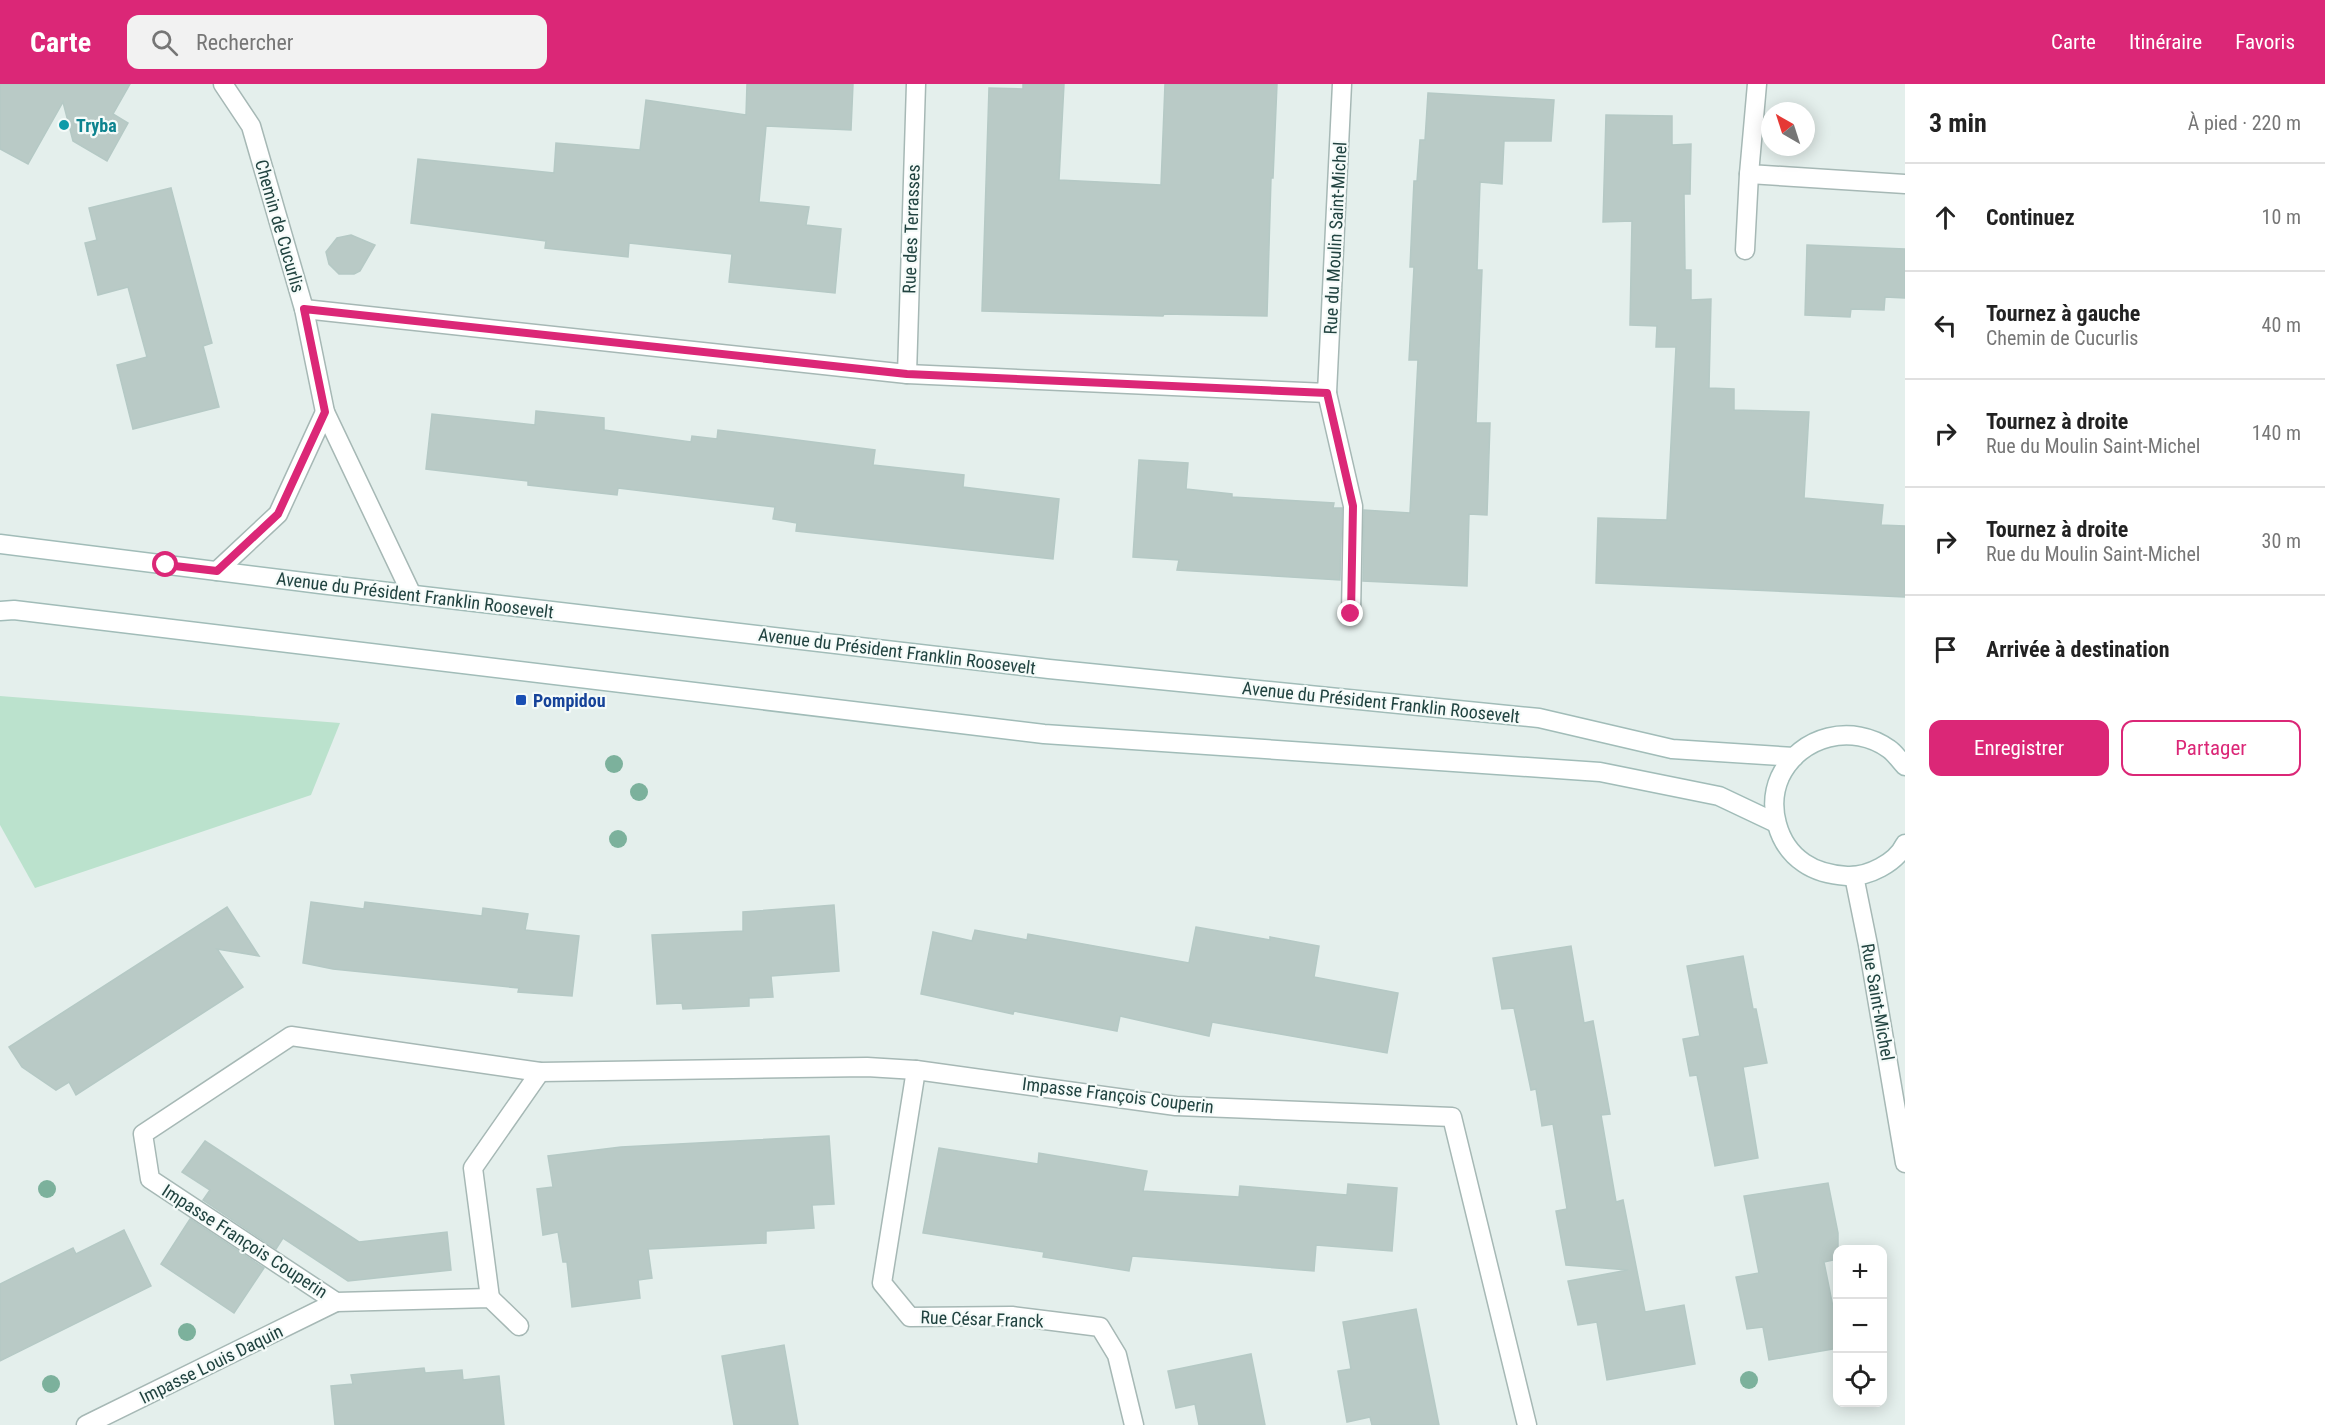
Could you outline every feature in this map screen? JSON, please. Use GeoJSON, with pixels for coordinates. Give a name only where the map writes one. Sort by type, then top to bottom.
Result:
{"type":"FeatureCollection","features":[{"type":"Feature","properties":{"kind":"street","name":"Chemin de Cucurlis"},"geometry":{"type":"LineString","coordinates":[[223,84],[251,126],[304,309],[325,412],[412,595]]}},
{"type":"Feature","properties":{"kind":"street","name":"Rue des Terrasses"},"geometry":{"type":"LineString","coordinates":[[907,374],[916,84]]}},
{"type":"Feature","properties":{"kind":"street","name":"Rue du Moulin Saint-Michel"},"geometry":{"type":"LineString","coordinates":[[1342,84],[1327,393],[1353,506],[1351,614]]}},
{"type":"Feature","properties":{"kind":"street"},"geometry":{"type":"LineString","coordinates":[[1745,250],[1757,84]]}},
{"type":"Feature","properties":{"kind":"street"},"geometry":{"type":"LineString","coordinates":[[1749,174],[1905,184]]}},
{"type":"Feature","properties":{"kind":"street"},"geometry":{"type":"LineString","coordinates":[[304,309],[907,374],[1327,393]]}},
{"type":"Feature","properties":{"kind":"street"},"geometry":{"type":"LineString","coordinates":[[217,571],[278,514],[325,412]]}},
{"type":"Feature","properties":{"kind":"street","name":"Avenue du Président Franklin Roosevelt"},"geometry":{"type":"LineString","coordinates":[[0,544],[412,595],[1049,669],[1539,718],[1672,749],[1794,757]]}},
{"type":"Feature","properties":{"kind":"street"},"geometry":{"type":"LineString","coordinates":[[0,611],[26,612],[1044,734],[1600,772],[1719,796],[1776,823]]}},
{"type":"Feature","properties":{"kind":"street"},"geometry":{"type":"LineString","coordinates":[[1905,766],[1890,750],[1867,737],[1841,734],[1815,741],[1794,757],[1780,777],[1774,799],[1776,823],[1785,844],[1803,863],[1827,874],[1854,876],[1881,868],[1905,844]]}},
{"type":"Feature","properties":{"kind":"street","name":"Rue Saint-Michel"},"geometry":{"type":"LineString","coordinates":[[1854,876],[1905,1163]]}},
{"type":"Feature","properties":{"kind":"street","name":"Impasse François Couperin"},"geometry":{"type":"LineString","coordinates":[[490,1298],[336,1302],[150,1179],[143,1134],[291,1036],[540,1072],[867,1067],[916,1070],[1176,1106],[1452,1117],[1527,1425]]}},
{"type":"Feature","properties":{"kind":"street","name":"Rue César Franck"},"geometry":{"type":"LineString","coordinates":[[916,1070],[882,1282],[910,1317],[1012,1316],[1100,1327],[1117,1354],[1134,1425]]}},
{"type":"Feature","properties":{"kind":"street"},"geometry":{"type":"LineString","coordinates":[[519,1326],[490,1298],[473,1168],[540,1072]]}},
{"type":"Feature","properties":{"kind":"street","name":"Impasse Louis Daquin"},"geometry":{"type":"LineString","coordinates":[[86,1425],[336,1302]]}},
{"type":"Feature","properties":{"kind":"green space"},"geometry":{"type":"Polygon","coordinates":[[[0,696],[340,723],[311,795],[35,888],[0,825],[0,696]]]}},
{"type":"Feature","properties":{"kind":"building","name":"Tryba"},"geometry":{"type":"Polygon","coordinates":[[[0,84],[130,84],[113,114],[128,123],[107,161],[73,141],[63,102],[28,164],[0,149],[0,84]]]}},
{"type":"Feature","properties":{"kind":"building"},"geometry":{"type":"Polygon","coordinates":[[[747,84],[853,84],[851,130],[766,126],[759,202],[809,207],[806,225],[841,229],[835,293],[729,282],[732,254],[629,243],[628,257],[545,248],[546,241],[411,223],[418,159],[554,173],[556,143],[640,150],[646,100],[746,115],[747,84]]]}},
{"type":"Feature","properties":{"kind":"building"},"geometry":{"type":"Polygon","coordinates":[[[1023,84],[1064,84],[1059,180],[1161,185],[1165,84],[1277,84],[1273,178],[1271,178],[1267,316],[1164,314],[1163,316],[982,311],[989,88],[1023,89],[1023,84]]]}},
{"type":"Feature","properties":{"kind":"building"},"geometry":{"type":"Polygon","coordinates":[[[1428,93],[1554,100],[1551,141],[1504,141],[1502,184],[1480,182],[1477,270],[1482,270],[1476,423],[1490,423],[1487,515],[1469,514],[1467,586],[1363,581],[1364,510],[1410,513],[1418,360],[1409,360],[1414,267],[1410,267],[1414,181],[1417,181],[1420,140],[1425,140],[1428,93]]]}},
{"type":"Feature","properties":{"kind":"building"},"geometry":{"type":"Polygon","coordinates":[[[1606,115],[1672,116],[1672,145],[1691,144],[1690,194],[1684,194],[1685,270],[1691,270],[1691,300],[1711,299],[1709,388],[1734,389],[1734,410],[1809,412],[1804,498],[1883,505],[1881,525],[1905,526],[1905,597],[1596,583],[1598,518],[1667,520],[1676,347],[1656,347],[1657,326],[1630,325],[1632,221],[1603,222],[1606,115]]]}},
{"type":"Feature","properties":{"kind":"building"},"geometry":{"type":"Polygon","coordinates":[[[171,188],[212,343],[203,346],[219,407],[133,429],[117,365],[147,357],[128,287],[98,295],[85,243],[97,240],[89,208],[171,188]]]}},
{"type":"Feature","properties":{"kind":"building"},"geometry":{"type":"Polygon","coordinates":[[[351,235],[375,245],[360,271],[354,274],[339,274],[329,264],[326,252],[337,238],[351,235]]]}},
{"type":"Feature","properties":{"kind":"building"},"geometry":{"type":"Polygon","coordinates":[[[1807,245],[1905,249],[1905,298],[1885,297],[1884,310],[1851,309],[1850,317],[1805,315],[1807,245]]]}},
{"type":"Feature","properties":{"kind":"building"},"geometry":{"type":"Polygon","coordinates":[[[536,411],[604,418],[604,430],[691,442],[692,436],[717,439],[718,430],[875,450],[873,465],[964,475],[963,487],[1059,499],[1053,559],[796,531],[797,523],[773,519],[775,507],[618,488],[617,495],[528,485],[528,481],[426,469],[432,414],[535,425],[536,411]]]}},
{"type":"Feature","properties":{"kind":"building"},"geometry":{"type":"Polygon","coordinates":[[[1139,460],[1188,463],[1186,489],[1232,494],[1232,497],[1334,503],[1333,508],[1342,508],[1340,580],[1177,570],[1179,560],[1133,557],[1139,460]]]}},
{"type":"Feature","properties":{"kind":"building"},"geometry":{"type":"Polygon","coordinates":[[[311,902],[364,909],[365,902],[482,916],[483,908],[528,914],[525,930],[579,936],[572,996],[518,992],[519,988],[333,969],[303,963],[311,902]]]}},
{"type":"Feature","properties":{"kind":"building"},"geometry":{"type":"Polygon","coordinates":[[[834,905],[839,971],[771,976],[773,997],[749,998],[749,1006],[683,1009],[682,1003],[657,1004],[652,935],[743,931],[743,912],[834,905]]]}},
{"type":"Feature","properties":{"kind":"building"},"geometry":{"type":"Polygon","coordinates":[[[227,907],[259,956],[217,949],[243,987],[76,1095],[69,1082],[56,1090],[22,1067],[9,1047],[227,907]]]}},
{"type":"Feature","properties":{"kind":"building"},"geometry":{"type":"Polygon","coordinates":[[[1196,927],[1319,946],[1314,977],[1398,993],[1387,1053],[1212,1022],[1209,1036],[1120,1016],[1117,1031],[1014,1011],[1013,1014],[921,994],[933,932],[972,941],[975,930],[1027,940],[1028,934],[1189,963],[1196,927]]]}},
{"type":"Feature","properties":{"kind":"building"},"geometry":{"type":"Polygon","coordinates":[[[1571,946],[1584,1023],[1593,1021],[1610,1114],[1601,1115],[1616,1202],[1623,1200],[1645,1312],[1684,1305],[1695,1364],[1607,1380],[1597,1322],[1578,1325],[1568,1281],[1628,1270],[1566,1265],[1556,1211],[1567,1209],[1553,1124],[1542,1126],[1536,1089],[1531,1090],[1514,1008],[1502,1009],[1493,958],[1571,946]]]}},
{"type":"Feature","properties":{"kind":"building"},"geometry":{"type":"Polygon","coordinates":[[[1743,956],[1753,1009],[1756,1009],[1767,1063],[1743,1067],[1758,1158],[1715,1166],[1697,1075],[1690,1076],[1683,1039],[1700,1036],[1687,966],[1743,956]]]}},
{"type":"Feature","properties":{"kind":"building"},"geometry":{"type":"Polygon","coordinates":[[[829,1136],[834,1204],[812,1205],[814,1228],[766,1231],[766,1243],[648,1249],[652,1278],[638,1280],[640,1298],[572,1307],[567,1262],[563,1262],[558,1232],[543,1235],[537,1189],[553,1187],[548,1156],[621,1147],[829,1136]]]}},
{"type":"Feature","properties":{"kind":"building"},"geometry":{"type":"Polygon","coordinates":[[[205,1141],[359,1242],[447,1232],[451,1270],[348,1281],[283,1238],[276,1249],[203,1200],[210,1190],[182,1172],[205,1141]]]}},
{"type":"Feature","properties":{"kind":"building"},"geometry":{"type":"Polygon","coordinates":[[[939,1148],[1038,1164],[1039,1153],[1147,1171],[1143,1191],[1239,1197],[1240,1186],[1347,1195],[1348,1184],[1397,1188],[1392,1251],[1316,1245],[1314,1271],[1132,1256],[1129,1271],[1043,1257],[1044,1252],[923,1233],[939,1148]]]}},
{"type":"Feature","properties":{"kind":"building"},"geometry":{"type":"Polygon","coordinates":[[[1828,1183],[1838,1233],[1838,1245],[1833,1245],[1833,1260],[1824,1262],[1833,1307],[1833,1349],[1769,1360],[1763,1327],[1747,1329],[1736,1277],[1759,1273],[1744,1196],[1828,1183]]]}},
{"type":"Feature","properties":{"kind":"building"},"geometry":{"type":"Polygon","coordinates":[[[190,1219],[264,1268],[234,1313],[161,1264],[190,1219]]]}},
{"type":"Feature","properties":{"kind":"building"},"geometry":{"type":"Polygon","coordinates":[[[124,1230],[151,1286],[0,1361],[0,1284],[73,1248],[76,1254],[124,1230]]]}},
{"type":"Feature","properties":{"kind":"building"},"geometry":{"type":"Polygon","coordinates":[[[1416,1309],[1439,1425],[1372,1425],[1370,1417],[1347,1422],[1338,1371],[1351,1369],[1343,1322],[1416,1309]]]}},
{"type":"Feature","properties":{"kind":"building"},"geometry":{"type":"Polygon","coordinates":[[[784,1345],[798,1425],[734,1425],[722,1356],[784,1345]]]}},
{"type":"Feature","properties":{"kind":"building"},"geometry":{"type":"Polygon","coordinates":[[[1251,1354],[1265,1425],[1199,1425],[1195,1404],[1176,1408],[1168,1371],[1251,1354]]]}},
{"type":"Feature","properties":{"kind":"building"},"geometry":{"type":"Polygon","coordinates":[[[424,1368],[425,1373],[462,1370],[463,1380],[499,1376],[504,1425],[335,1425],[331,1386],[353,1384],[351,1375],[424,1368]]]}},
{"type":"Feature","properties":{"kind":"place","name":"Tryba"},"geometry":{"type":"Point","coordinates":[64,125]}},
{"type":"Feature","properties":{"kind":"place","name":"Pompidou"},"geometry":{"type":"Point","coordinates":[521,700]}},
{"type":"Feature","properties":{"kind":"route"},"geometry":{"type":"LineString","coordinates":[[166,565],[217,571],[278,514],[325,412],[304,309],[907,374],[1327,393],[1353,506],[1351,614]]}}]}
